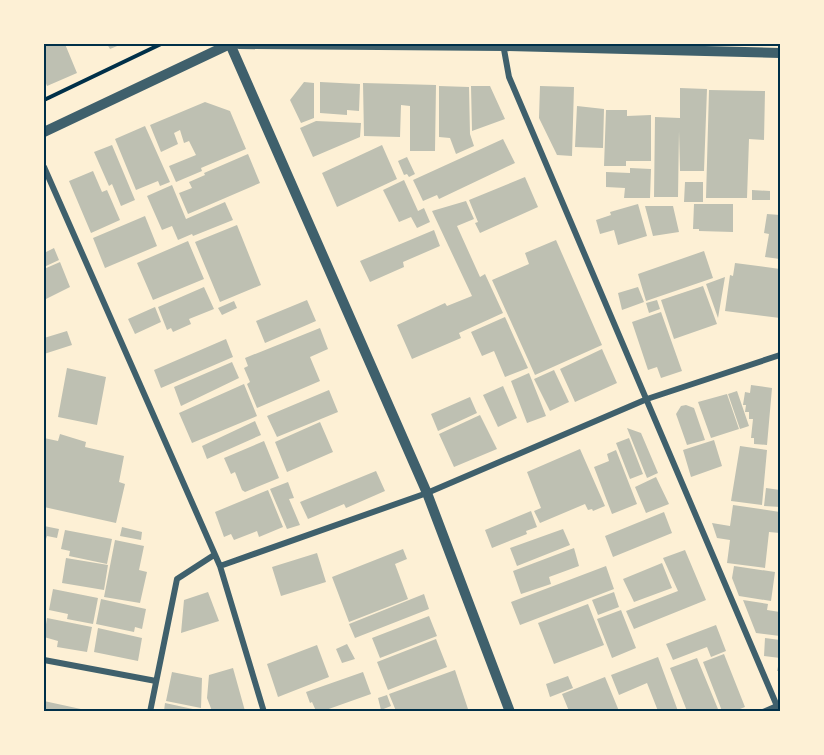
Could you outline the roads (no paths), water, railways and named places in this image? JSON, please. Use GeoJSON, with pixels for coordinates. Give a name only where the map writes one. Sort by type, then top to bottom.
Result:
{"type":"FeatureCollection","features":[{"type":"Feature","properties":{"kind":"street"},"geometry":{"type":"LineString","coordinates":[[44,132],[230,44],[427,493],[510,711]]}},
{"type":"Feature","properties":{"kind":"street"},"geometry":{"type":"LineString","coordinates":[[240,44],[504,45],[776,50]]}},
{"type":"Feature","properties":{"kind":"street"},"geometry":{"type":"LineString","coordinates":[[504,45],[509,77],[779,706],[762,711]]}},
{"type":"Feature","properties":{"kind":"street"},"geometry":{"type":"LineString","coordinates":[[44,167],[220,566],[264,711]]}},
{"type":"Feature","properties":{"kind":"street"},"geometry":{"type":"LineString","coordinates":[[220,566],[427,493],[646,399],[780,355]]}},
{"type":"Feature","properties":{"kind":"street"},"geometry":{"type":"LineString","coordinates":[[150,711],[177,579],[214,555]]}},
{"type":"Feature","properties":{"kind":"street"},"geometry":{"type":"LineString","coordinates":[[44,660],[156,681]]}}]}
